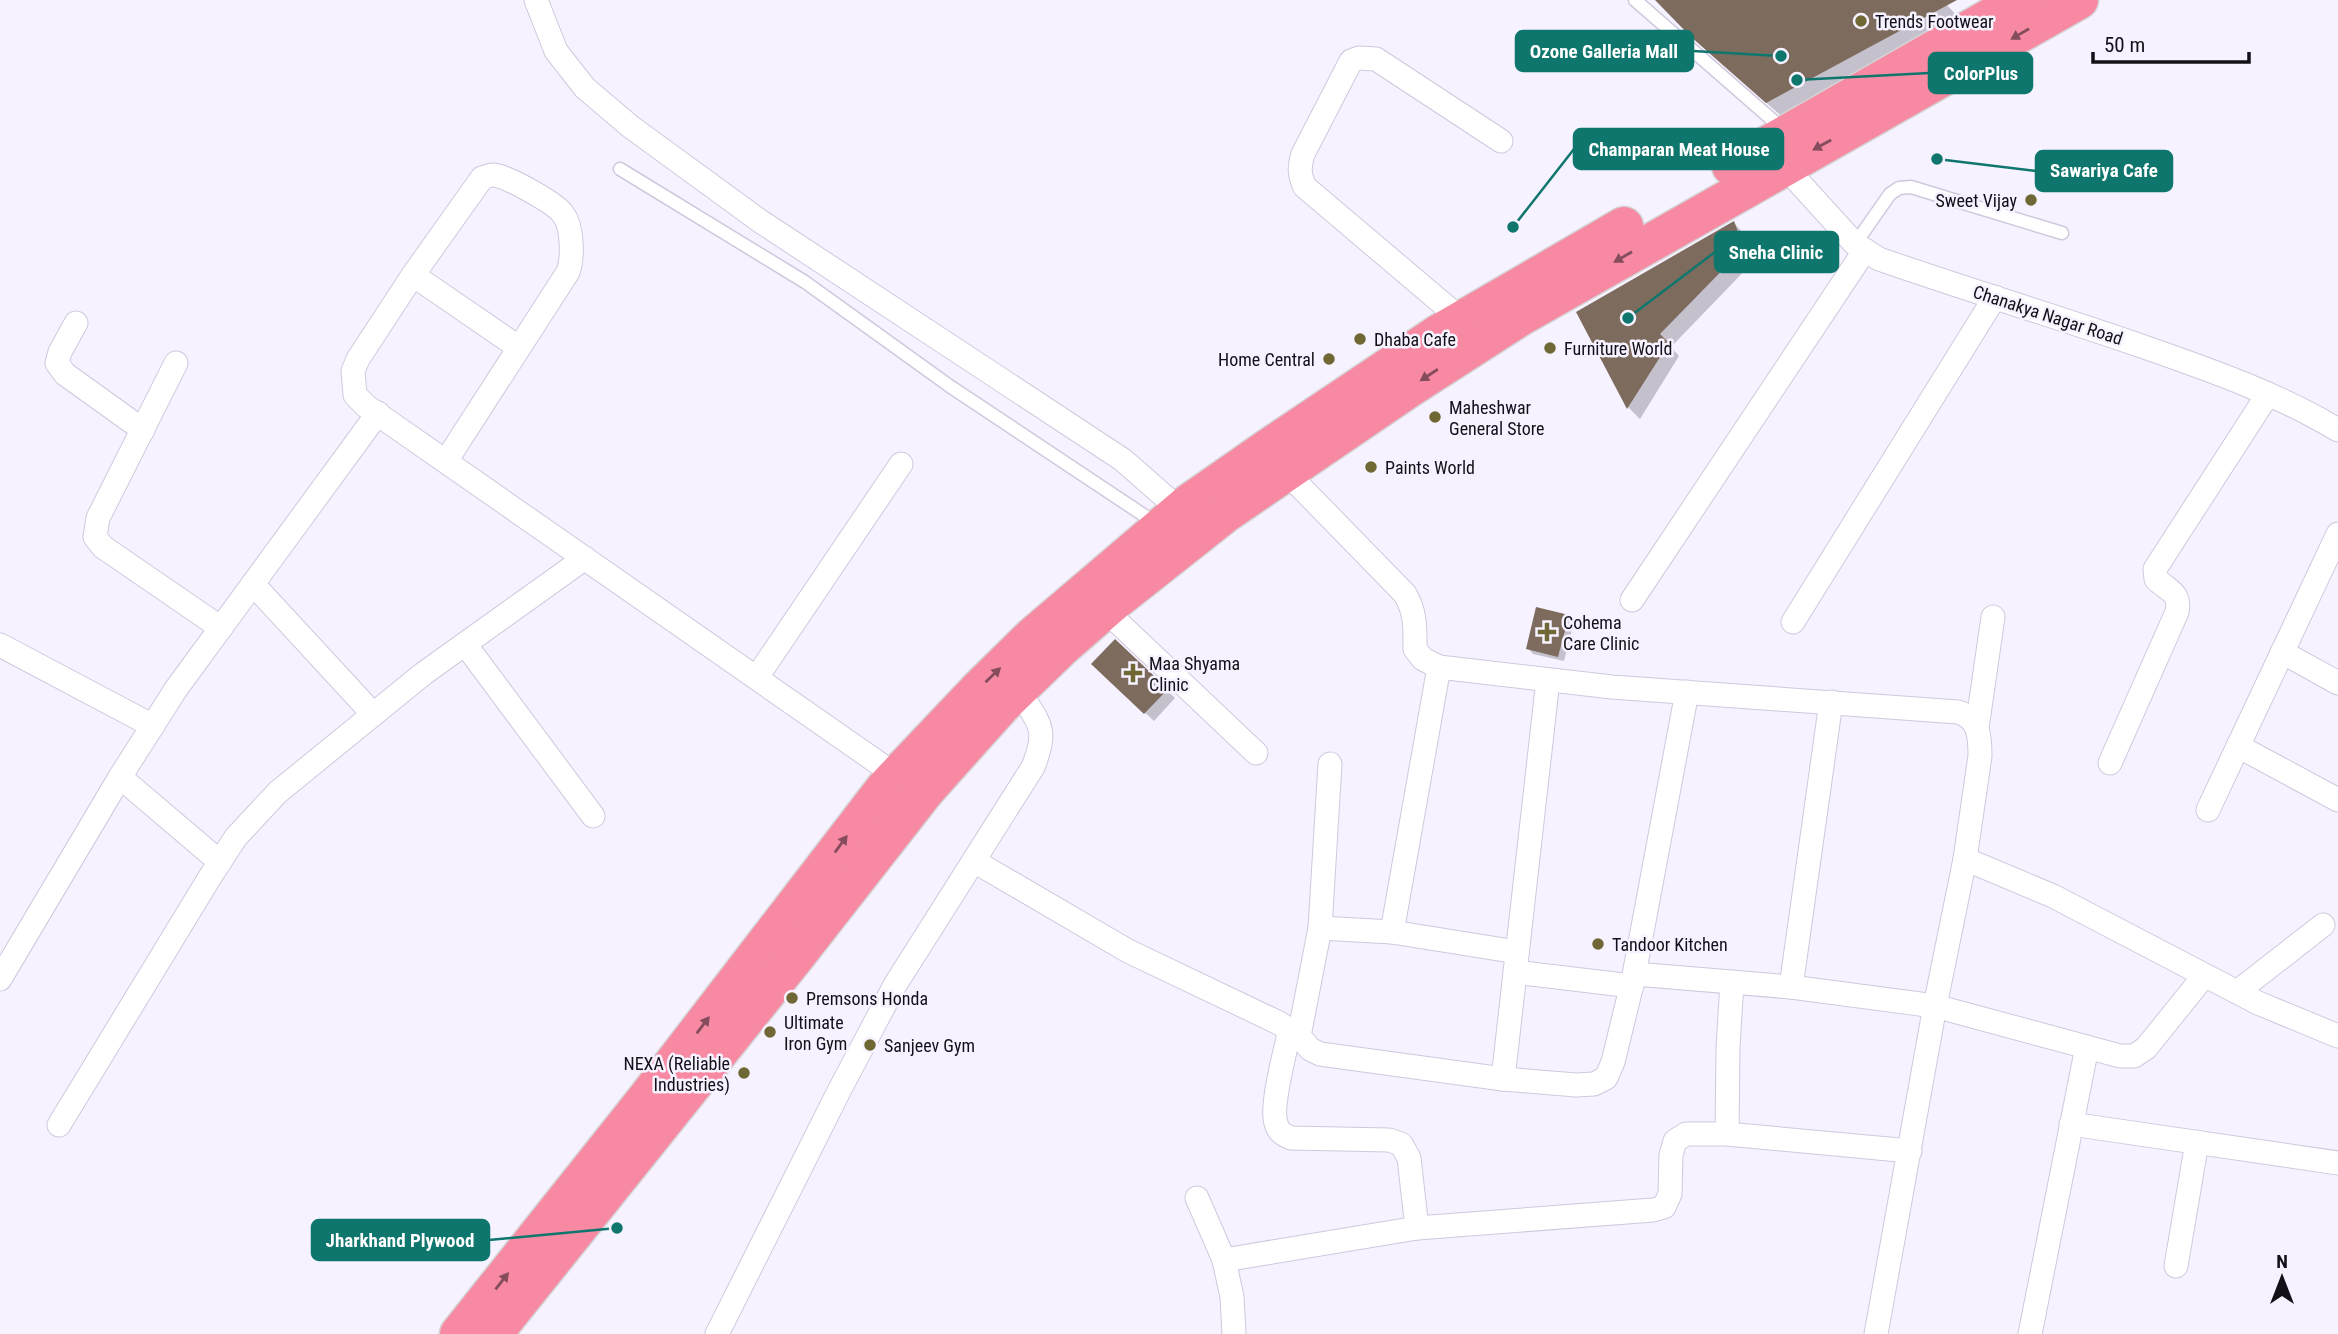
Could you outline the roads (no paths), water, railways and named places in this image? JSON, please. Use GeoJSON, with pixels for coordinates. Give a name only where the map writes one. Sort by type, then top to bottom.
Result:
{"type":"FeatureCollection","features":[{"type":"Feature","properties":{"kind":"highway"},"geometry":{"type":"LineString","coordinates":[[502,1331],[925,791],[1018,690],[1105,610],[1181,523],[1286,472],[1520,317],[2021,0]]}},
{"type":"Feature","properties":{"kind":"highway"},"geometry":{"type":"LineString","coordinates":[[459,1334],[793,910],[850,832],[897,776],[1032,636],[1325,409],[1462,320],[2072,1]]}},
{"type":"Feature","properties":{"kind":"street"},"geometry":{"type":"LineString","coordinates":[[536,0],[556,51],[585,88],[631,127],[760,221],[1123,460],[1181,523]]}},
{"type":"Feature","properties":{"kind":"street"},"geometry":{"type":"LineString","coordinates":[[1462,320],[1305,187],[1300,178],[1300,166],[1303,154],[1352,61],[1359,58],[1376,59],[1500,141]]}},
{"type":"Feature","properties":{"kind":"street","name":"Chanakya Nagar Road"},"geometry":{"type":"LineString","coordinates":[[1786,150],[1860,247],[1879,259],[2227,376],[2338,430]]}},
{"type":"Feature","properties":{"kind":"street"},"geometry":{"type":"LineString","coordinates":[[446,461],[568,272],[572,260],[566,219],[562,212],[532,192],[491,174],[482,178],[413,275],[358,359],[353,371],[355,395],[446,461],[897,776]]}},
{"type":"Feature","properties":{"kind":"street"},"geometry":{"type":"LineString","coordinates":[[1632,600],[1860,247]]}},
{"type":"Feature","properties":{"kind":"street"},"geometry":{"type":"LineString","coordinates":[[413,275],[518,347]]}},
{"type":"Feature","properties":{"kind":"street"},"geometry":{"type":"LineString","coordinates":[[1793,622],[1995,297]]}},
{"type":"Feature","properties":{"kind":"street"},"geometry":{"type":"LineString","coordinates":[[76,323],[57,363],[65,374],[143,430]]}},
{"type":"Feature","properties":{"kind":"street"},"geometry":{"type":"LineString","coordinates":[[176,363],[98,518],[95,537],[103,547],[221,628]]}},
{"type":"Feature","properties":{"kind":"street"},"geometry":{"type":"LineString","coordinates":[[2110,762],[2177,612],[2177,598],[2173,590],[2156,579],[2155,569],[2268,394]]}},
{"type":"Feature","properties":{"kind":"street"},"geometry":{"type":"LineString","coordinates":[[0,979],[120,777],[176,689],[378,413]]}},
{"type":"Feature","properties":{"kind":"street"},"geometry":{"type":"LineString","coordinates":[[757,677],[901,464]]}},
{"type":"Feature","properties":{"kind":"street"},"geometry":{"type":"LineString","coordinates":[[1286,472],[1405,594],[1415,619],[1415,649],[1423,659],[1439,667],[1612,687],[1958,712],[1973,720],[1980,740],[1980,756],[1965,859],[1935,1006],[1877,1334]]}},
{"type":"Feature","properties":{"kind":"street"},"geometry":{"type":"LineString","coordinates":[[2208,810],[2282,652],[2335,550]]}},
{"type":"Feature","properties":{"kind":"street"},"geometry":{"type":"LineString","coordinates":[[59,1125],[236,837],[278,792],[423,674],[585,558]]}},
{"type":"Feature","properties":{"kind":"street"},"geometry":{"type":"LineString","coordinates":[[253,584],[373,715]]}},
{"type":"Feature","properties":{"kind":"street"},"geometry":{"type":"LineString","coordinates":[[1105,610],[1256,752]]}},
{"type":"Feature","properties":{"kind":"street"},"geometry":{"type":"LineString","coordinates":[[1977,728],[1993,617]]}},
{"type":"Feature","properties":{"kind":"street"},"geometry":{"type":"LineString","coordinates":[[465,644],[593,816]]}},
{"type":"Feature","properties":{"kind":"street"},"geometry":{"type":"LineString","coordinates":[[0,645],[153,726]]}},
{"type":"Feature","properties":{"kind":"street"},"geometry":{"type":"LineString","coordinates":[[2282,652],[2338,683]]}},
{"type":"Feature","properties":{"kind":"street"},"geometry":{"type":"LineString","coordinates":[[1392,932],[1439,667]]}},
{"type":"Feature","properties":{"kind":"street"},"geometry":{"type":"LineString","coordinates":[[1503,1079],[1548,680]]}},
{"type":"Feature","properties":{"kind":"street"},"geometry":{"type":"LineString","coordinates":[[717,1334],[895,985],[1033,767],[1042,746],[1040,725],[1018,690]]}},
{"type":"Feature","properties":{"kind":"street"},"geometry":{"type":"LineString","coordinates":[[974,861],[1128,951],[1294,1032],[1310,1049],[1320,1054],[1503,1079],[1594,1084],[1606,1078],[1613,1062],[1633,980],[1687,692]]}},
{"type":"Feature","properties":{"kind":"street"},"geometry":{"type":"LineString","coordinates":[[1791,987],[1831,702]]}},
{"type":"Feature","properties":{"kind":"street"},"geometry":{"type":"LineString","coordinates":[[2238,746],[2338,800]]}},
{"type":"Feature","properties":{"kind":"street"},"geometry":{"type":"LineString","coordinates":[[1330,764],[1320,928],[1276,1100],[1275,1122],[1282,1134],[1292,1138],[1389,1140],[1401,1144],[1409,1158],[1417,1228]]}},
{"type":"Feature","properties":{"kind":"street"},"geometry":{"type":"LineString","coordinates":[[120,777],[220,862]]}},
{"type":"Feature","properties":{"kind":"street"},"geometry":{"type":"LineString","coordinates":[[1965,859],[2053,896],[2204,976],[2338,1036]]}},
{"type":"Feature","properties":{"kind":"street"},"geometry":{"type":"LineString","coordinates":[[2237,992],[2323,925]]}},
{"type":"Feature","properties":{"kind":"street"},"geometry":{"type":"LineString","coordinates":[[1320,928],[1392,932],[1516,962],[1633,980],[1732,982],[1791,987],[1935,1006],[2120,1056],[2134,1056],[2146,1048],[2204,976]]}},
{"type":"Feature","properties":{"kind":"street"},"geometry":{"type":"LineString","coordinates":[[1727,1134],[1732,982]]}},
{"type":"Feature","properties":{"kind":"street"},"geometry":{"type":"LineString","coordinates":[[2030,1334],[2087,1047]]}},
{"type":"Feature","properties":{"kind":"street"},"geometry":{"type":"LineString","coordinates":[[2071,1124],[2338,1163]]}},
{"type":"Feature","properties":{"kind":"street"},"geometry":{"type":"LineString","coordinates":[[1224,1259],[1417,1228],[1653,1210],[1664,1207],[1670,1194],[1671,1155],[1675,1142],[1686,1134],[1727,1134],[1910,1151]]}},
{"type":"Feature","properties":{"kind":"street"},"geometry":{"type":"LineString","coordinates":[[2176,1266],[2197,1142]]}},
{"type":"Feature","properties":{"kind":"street"},"geometry":{"type":"LineString","coordinates":[[1197,1198],[1224,1259],[1232,1297],[1234,1334]]}},
{"type":"Feature","properties":{"kind":"lane"},"geometry":{"type":"LineString","coordinates":[[1635,0],[1786,150]]}},
{"type":"Feature","properties":{"kind":"lane"},"geometry":{"type":"LineString","coordinates":[[620,169],[804,282],[951,387],[1181,523]]}},
{"type":"Feature","properties":{"kind":"lane"},"geometry":{"type":"LineString","coordinates":[[1860,247],[1890,194],[1899,188],[1911,187],[2062,233]]}},
{"type":"Feature","properties":{"kind":"place","name":"Trends Footwear"},"geometry":{"type":"Point","coordinates":[1861,21]}},
{"type":"Feature","properties":{"kind":"place","name":"Ozone Galleria Mall"},"geometry":{"type":"Point","coordinates":[1781,56]}},
{"type":"Feature","properties":{"kind":"place","name":"ColorPlus"},"geometry":{"type":"Point","coordinates":[1797,80]}},
{"type":"Feature","properties":{"kind":"place","name":"Sawariya Cafe"},"geometry":{"type":"Point","coordinates":[1937,159]}},
{"type":"Feature","properties":{"kind":"place","name":"Sweet Vijay"},"geometry":{"type":"Point","coordinates":[2031,200]}},
{"type":"Feature","properties":{"kind":"place","name":"Champaran Meat House"},"geometry":{"type":"Point","coordinates":[1513,227]}},
{"type":"Feature","properties":{"kind":"place","name":"Sneha Clinic"},"geometry":{"type":"Point","coordinates":[1628,318]}},
{"type":"Feature","properties":{"kind":"place","name":"Dhaba Cafe"},"geometry":{"type":"Point","coordinates":[1360,339]}},
{"type":"Feature","properties":{"kind":"place","name":"Furniture World"},"geometry":{"type":"Point","coordinates":[1550,348]}},
{"type":"Feature","properties":{"kind":"place","name":"Home Central"},"geometry":{"type":"Point","coordinates":[1329,359]}},
{"type":"Feature","properties":{"kind":"place","name":"Maheshwar General Store"},"geometry":{"type":"Point","coordinates":[1435,417]}},
{"type":"Feature","properties":{"kind":"place","name":"Paints World"},"geometry":{"type":"Point","coordinates":[1371,467]}},
{"type":"Feature","properties":{"kind":"place","name":"Cohema Care Clinic"},"geometry":{"type":"Point","coordinates":[1547,632]}},
{"type":"Feature","properties":{"kind":"place","name":"Maa Shyama Clinic"},"geometry":{"type":"Point","coordinates":[1133,673]}},
{"type":"Feature","properties":{"kind":"place","name":"Tandoor Kitchen"},"geometry":{"type":"Point","coordinates":[1598,944]}},
{"type":"Feature","properties":{"kind":"place","name":"Premsons Honda"},"geometry":{"type":"Point","coordinates":[792,998]}},
{"type":"Feature","properties":{"kind":"place","name":"Ultimate Iron Gym"},"geometry":{"type":"Point","coordinates":[770,1032]}},
{"type":"Feature","properties":{"kind":"place","name":"Sanjeev Gym"},"geometry":{"type":"Point","coordinates":[870,1045]}},
{"type":"Feature","properties":{"kind":"place","name":"NEXA (Reliable Industries)"},"geometry":{"type":"Point","coordinates":[744,1073]}},
{"type":"Feature","properties":{"kind":"place","name":"Jharkhand Plywood"},"geometry":{"type":"Point","coordinates":[617,1228]}}]}
